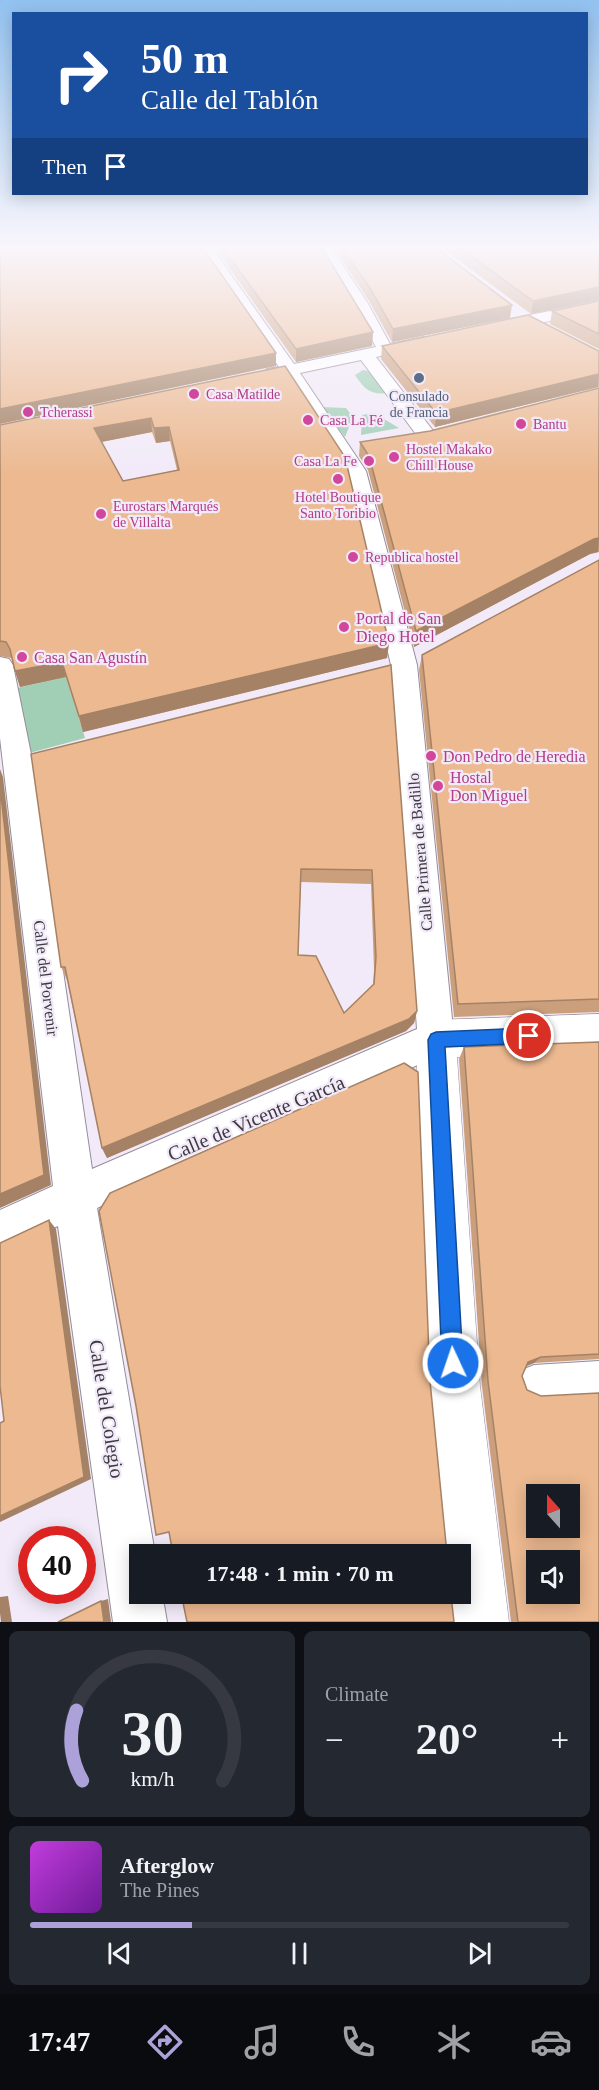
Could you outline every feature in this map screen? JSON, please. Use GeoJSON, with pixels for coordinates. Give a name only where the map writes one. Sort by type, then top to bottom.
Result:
{"type":"FeatureCollection","features":[{"type":"Feature","properties":{"kind":"street","name":"Calle Primera de Badillo"},"geometry":{"type":"LineString","coordinates":[[258,324],[350,449],[356,471],[403,664],[436,1040]]}},
{"type":"Feature","properties":{"kind":"street"},"geometry":{"type":"LineString","coordinates":[[371,324],[385,349]]}},
{"type":"Feature","properties":{"kind":"street"},"geometry":{"type":"LineString","coordinates":[[483,329],[508,324]]}},
{"type":"Feature","properties":{"kind":"street"},"geometry":{"type":"LineString","coordinates":[[533,324],[547,331]]}},
{"type":"Feature","properties":{"kind":"street"},"geometry":{"type":"LineString","coordinates":[[255,377],[440,338]]}},
{"type":"Feature","properties":{"kind":"street"},"geometry":{"type":"LineString","coordinates":[[365,353],[428,437]]}},
{"type":"Feature","properties":{"kind":"street"},"geometry":{"type":"LineString","coordinates":[[405,440],[451,431]]}},
{"type":"Feature","properties":{"kind":"street","name":"Calle del Porvenir"},"geometry":{"type":"LineString","coordinates":[[0,665],[19,759],[75,1197]]}},
{"type":"Feature","properties":{"kind":"street"},"geometry":{"type":"LineString","coordinates":[[480,1622],[454,1386],[436,1040],[599,1033]]}},
{"type":"Feature","properties":{"kind":"street","name":"Calle de Vicente García"},"geometry":{"type":"LineString","coordinates":[[0,1232],[75,1197],[436,1040]]}},
{"type":"Feature","properties":{"kind":"street","name":"Calle del Colegio"},"geometry":{"type":"LineString","coordinates":[[75,1197],[140,1622]]}},
{"type":"Feature","properties":{"kind":"street"},"geometry":{"type":"LineString","coordinates":[[534,1382],[599,1378]]}},
{"type":"Feature","properties":{"kind":"green space"},"geometry":{"type":"Polygon","coordinates":[[[363,370],[374,372],[389,393],[377,393],[365,388],[355,375],[363,370]]]}},
{"type":"Feature","properties":{"kind":"green space"},"geometry":{"type":"Polygon","coordinates":[[[321,407],[346,408],[353,417],[345,437],[321,407]]]}},
{"type":"Feature","properties":{"kind":"green space"},"geometry":{"type":"Polygon","coordinates":[[[374,413],[399,428],[361,435],[362,415],[374,413]]]}},
{"type":"Feature","properties":{"kind":"green space"},"geometry":{"type":"Polygon","coordinates":[[[66,677],[85,738],[22,755],[8,690],[66,677]]]}},
{"type":"Feature","properties":{"kind":"building"},"geometry":{"type":"Polygon","coordinates":[[[0,324],[256,324],[276,353],[0,409],[0,324]]]}},
{"type":"Feature","properties":{"kind":"building"},"geometry":{"type":"Polygon","coordinates":[[[278,324],[368,324],[373,332],[296,349],[278,324]]]}},
{"type":"Feature","properties":{"kind":"building"},"geometry":{"type":"Polygon","coordinates":[[[390,324],[419,324],[393,329],[390,324]]]}},
{"type":"Feature","properties":{"kind":"building"},"geometry":{"type":"Polygon","coordinates":[[[487,324],[545,324],[599,351],[599,374],[436,413],[382,346],[487,324]]]}},
{"type":"Feature","properties":{"kind":"building"},"geometry":{"type":"Polygon","coordinates":[[[578,324],[599,324],[599,334],[578,324]]]}},
{"type":"Feature","properties":{"kind":"building"},"geometry":{"type":"Polygon","coordinates":[[[285,366],[345,457],[389,643],[79,716],[62,662],[15,671],[10,649],[6,642],[0,641],[0,425],[285,366]],[[151,418],[94,428],[123,481],[179,470],[169,427],[154,428],[151,418]]]}},
{"type":"Feature","properties":{"kind":"building"},"geometry":{"type":"Polygon","coordinates":[[[599,388],[599,538],[416,631],[369,456],[360,442],[430,431],[599,388]]]}},
{"type":"Feature","properties":{"kind":"building"},"geometry":{"type":"Polygon","coordinates":[[[599,560],[599,999],[458,1004],[422,655],[599,560]]]}},
{"type":"Feature","properties":{"kind":"building"},"geometry":{"type":"Polygon","coordinates":[[[391,665],[417,1011],[409,1019],[102,1148],[65,967],[61,967],[31,754],[391,665]],[[301,869],[298,955],[316,956],[344,1013],[374,984],[376,957],[372,870],[301,869]]]}},
{"type":"Feature","properties":{"kind":"building"},"geometry":{"type":"Polygon","coordinates":[[[0,787],[44,1175],[0,1194],[0,787]]]}},
{"type":"Feature","properties":{"kind":"building"},"geometry":{"type":"Polygon","coordinates":[[[599,1042],[599,1354],[541,1357],[528,1362],[522,1376],[527,1390],[541,1396],[599,1393],[599,1622],[518,1622],[488,1381],[464,1047],[599,1042]]]}},
{"type":"Feature","properties":{"kind":"building"},"geometry":{"type":"Polygon","coordinates":[[[404,1063],[418,1072],[430,1381],[446,1544],[171,1544],[169,1532],[156,1535],[136,1406],[99,1211],[110,1193],[404,1063]]]}},
{"type":"Feature","properties":{"kind":"building"},"geometry":{"type":"Polygon","coordinates":[[[49,1220],[84,1477],[0,1516],[0,1423],[4,1421],[0,1386],[0,1243],[49,1220]]]}},
{"type":"Feature","properties":{"kind":"building"},"geometry":{"type":"Polygon","coordinates":[[[101,1601],[104,1622],[58,1622],[96,1604],[101,1601]]]}},
{"type":"Feature","properties":{"kind":"building"},"geometry":{"type":"Polygon","coordinates":[[[183,1604],[452,1604],[454,1622],[187,1622],[183,1604]]]}},
{"type":"Feature","properties":{"kind":"place","name":"Consulado de Francia"},"geometry":{"type":"Point","coordinates":[419,378]}},
{"type":"Feature","properties":{"kind":"place","name":"Casa Matilde"},"geometry":{"type":"Point","coordinates":[194,394]}},
{"type":"Feature","properties":{"kind":"place","name":"Tcherassi"},"geometry":{"type":"Point","coordinates":[28,412]}},
{"type":"Feature","properties":{"kind":"place","name":"Casa La Fé"},"geometry":{"type":"Point","coordinates":[308,420]}},
{"type":"Feature","properties":{"kind":"place","name":"Bantu"},"geometry":{"type":"Point","coordinates":[521,424]}},
{"type":"Feature","properties":{"kind":"place","name":"Hostel Makako Chill House"},"geometry":{"type":"Point","coordinates":[394,457]}},
{"type":"Feature","properties":{"kind":"place","name":"Casa La Fe"},"geometry":{"type":"Point","coordinates":[369,461]}},
{"type":"Feature","properties":{"kind":"place","name":"Hotel Boutique Santo Toribio"},"geometry":{"type":"Point","coordinates":[338,479]}},
{"type":"Feature","properties":{"kind":"place","name":"Eurostars Marqués de Villalta"},"geometry":{"type":"Point","coordinates":[101,514]}},
{"type":"Feature","properties":{"kind":"place","name":"Republica hostel"},"geometry":{"type":"Point","coordinates":[353,557]}},
{"type":"Feature","properties":{"kind":"place","name":"Portal de San Diego Hotel"},"geometry":{"type":"Point","coordinates":[344,627]}},
{"type":"Feature","properties":{"kind":"place","name":"Casa San Agustín"},"geometry":{"type":"Point","coordinates":[22,657]}},
{"type":"Feature","properties":{"kind":"place","name":"Don Pedro de Heredia"},"geometry":{"type":"Point","coordinates":[431,756]}},
{"type":"Feature","properties":{"kind":"place","name":"Hostal Don Miguel"},"geometry":{"type":"Point","coordinates":[438,786]}},
{"type":"Feature","properties":{"kind":"route"},"geometry":{"type":"LineString","coordinates":[[453,1363],[436,1040],[529,1036]]}}]}
